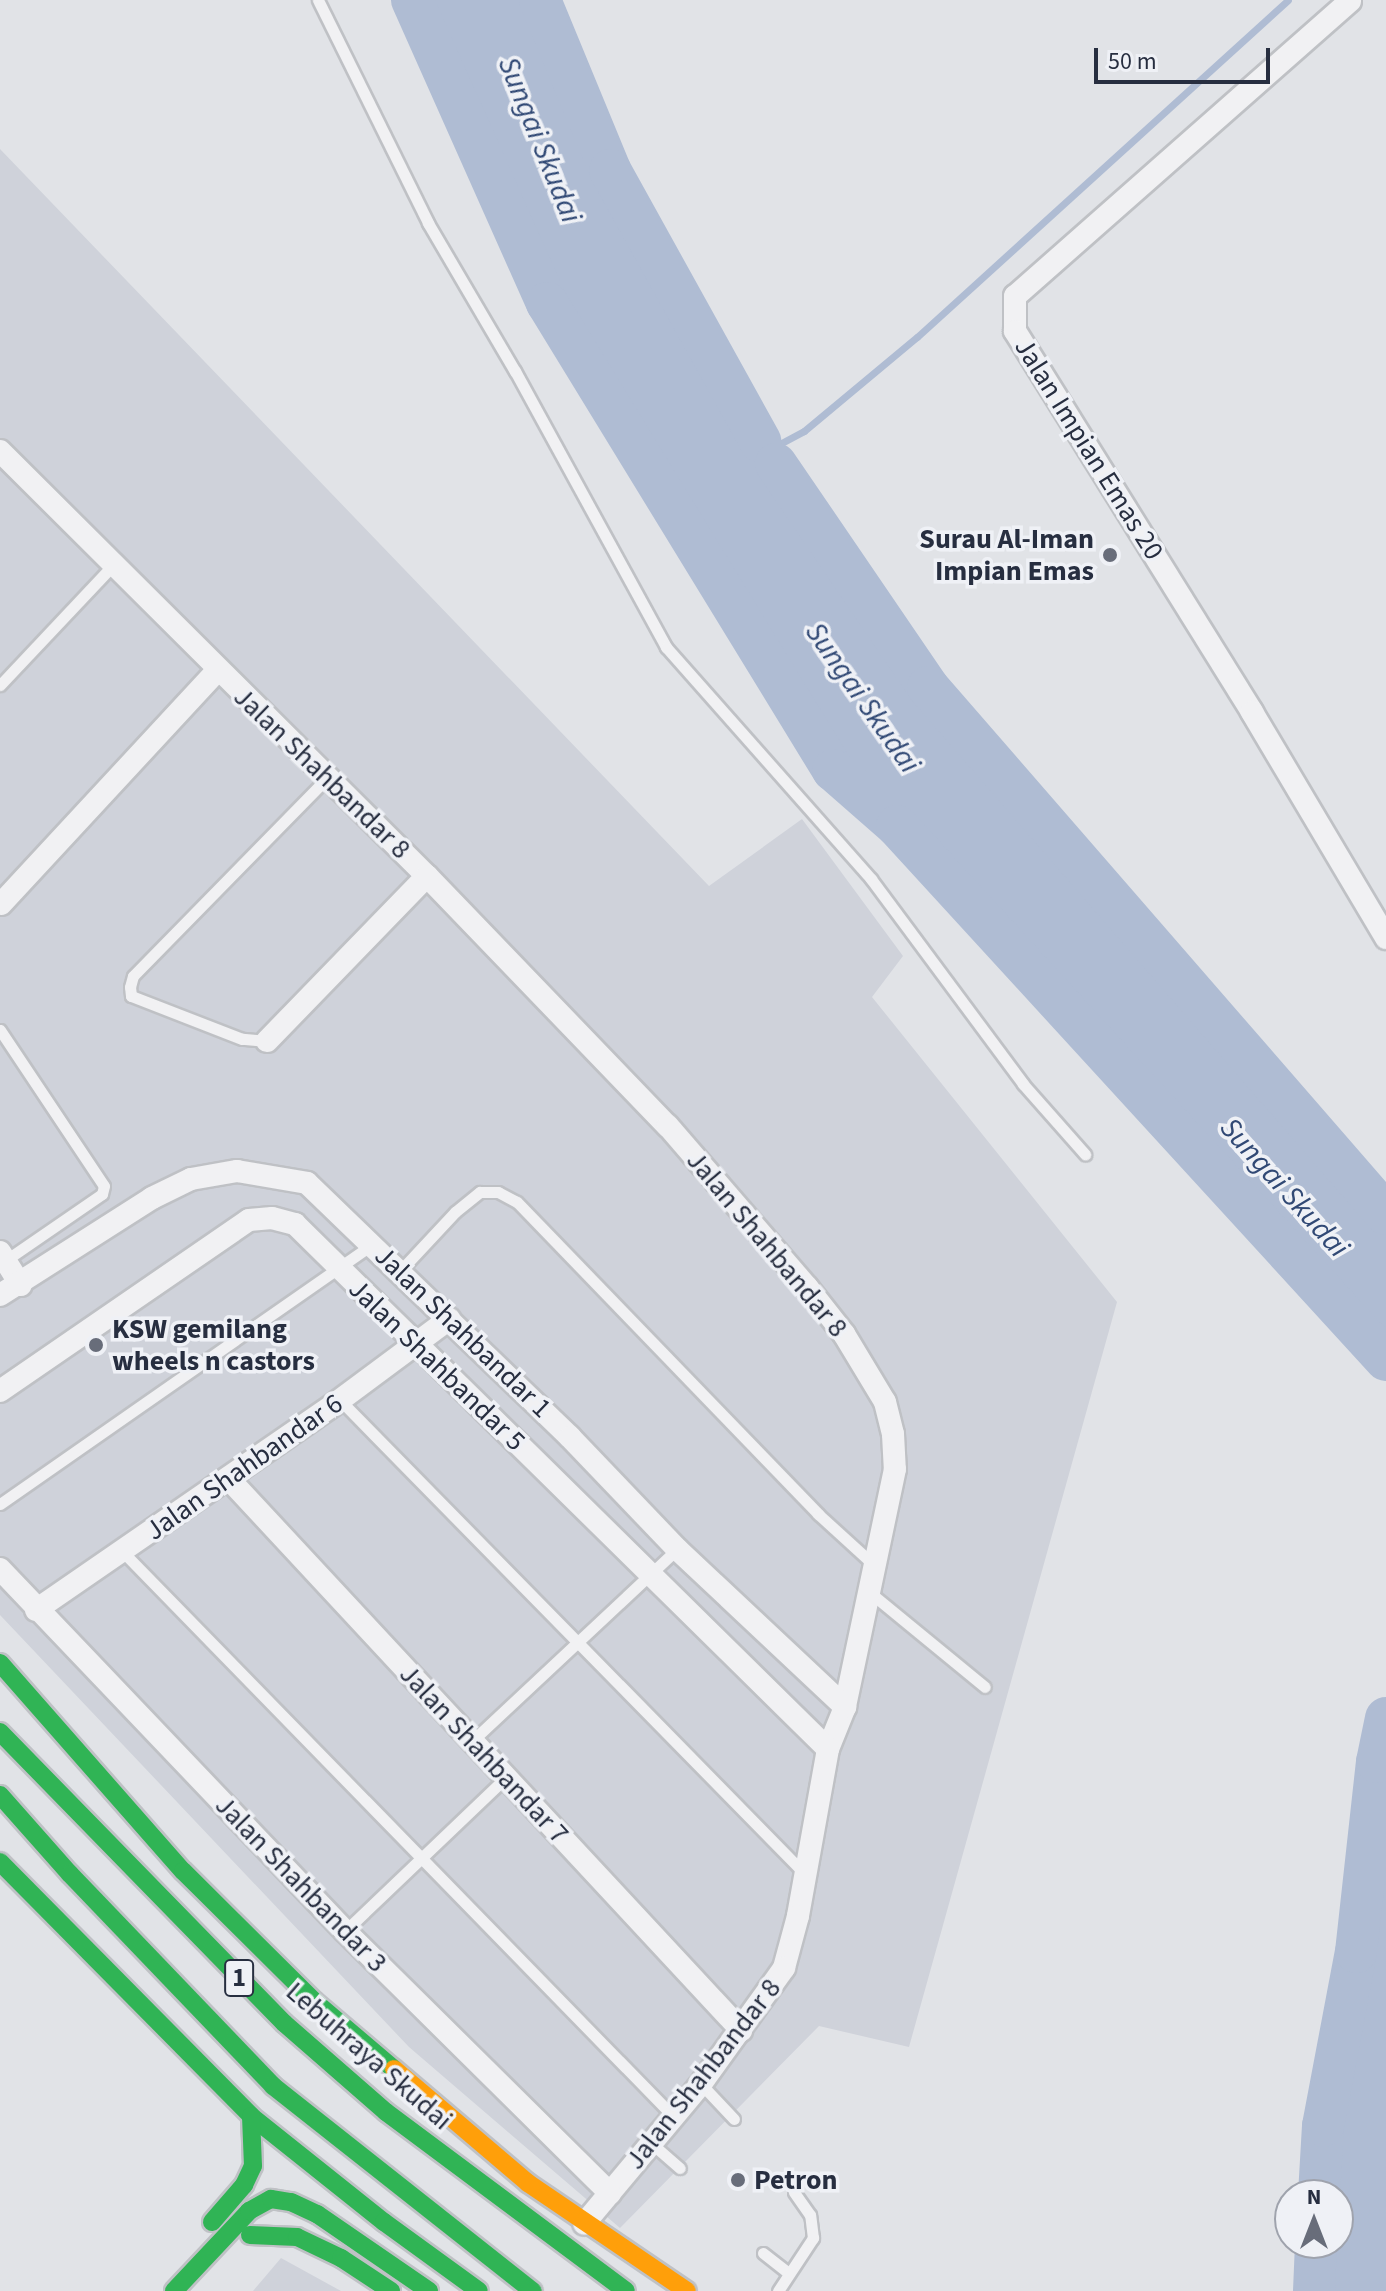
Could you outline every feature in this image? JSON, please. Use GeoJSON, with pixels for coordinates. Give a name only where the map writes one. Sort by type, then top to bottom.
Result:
{"type":"FeatureCollection","features":[{"type":"Feature","properties":{"kind":"main road"},"geometry":{"type":"LineString","coordinates":[[0,1663],[183,1871],[314,2001],[461,2128],[584,2224],[687,2291]]}},
{"type":"Feature","properties":{"kind":"main road","name":"Lebuhraya Skudai"},"geometry":{"type":"LineString","coordinates":[[0,1732],[284,2023],[386,2112],[626,2291]]}},
{"type":"Feature","properties":{"kind":"main road","name":"1"},"geometry":{"type":"LineString","coordinates":[[0,1795],[70,1874],[273,2086],[533,2291]]}},
{"type":"Feature","properties":{"kind":"main road"},"geometry":{"type":"LineString","coordinates":[[0,1862],[251,2116],[384,2222],[479,2291]]}},
{"type":"Feature","properties":{"kind":"main road"},"geometry":{"type":"LineString","coordinates":[[153,2291],[244,2185],[253,2166],[255,2148],[251,2116]]}},
{"type":"Feature","properties":{"kind":"main road"},"geometry":{"type":"LineString","coordinates":[[174,2291],[259,2203],[281,2199],[317,2214],[429,2291]]}},
{"type":"Feature","properties":{"kind":"main road"},"geometry":{"type":"LineString","coordinates":[[197,2291],[250,2235],[275,2220],[317,2214],[384,2222]]}},
{"type":"Feature","properties":{"kind":"main road"},"geometry":{"type":"LineString","coordinates":[[250,2235],[297,2237],[341,2258],[391,2291]]}},
{"type":"Feature","properties":{"kind":"street","name":"Jalan Impian Emas 20"},"geometry":{"type":"LineString","coordinates":[[1350,1],[1015,296],[1015,331],[1252,712],[1386,938]]}},
{"type":"Feature","properties":{"kind":"street","name":"Jalan Shahbandar 8"},"geometry":{"type":"LineString","coordinates":[[2,458],[427,876],[739,1204],[835,1323],[885,1402],[893,1434],[895,1469],[845,1707],[828,1749],[784,1968],[701,2084],[584,2224]]}},
{"type":"Feature","properties":{"kind":"street"},"geometry":{"type":"LineString","coordinates":[[1,904],[217,671]]}},
{"type":"Feature","properties":{"kind":"street"},"geometry":{"type":"LineString","coordinates":[[267,1041],[427,876]]}},
{"type":"Feature","properties":{"kind":"street","name":"Jalan Shahbandar 1"},"geometry":{"type":"LineString","coordinates":[[0,1295],[21,1285],[152,1198],[215,1172],[270,1174],[307,1183],[570,1437],[677,1549],[845,1707]]}},
{"type":"Feature","properties":{"kind":"street","name":"Jalan Shahbandar 5"},"geometry":{"type":"LineString","coordinates":[[0,1391],[249,1220],[272,1218],[295,1224],[828,1749]]}},
{"type":"Feature","properties":{"kind":"street"},"geometry":{"type":"LineString","coordinates":[[3,1256],[21,1285]]}},
{"type":"Feature","properties":{"kind":"street","name":"Jalan Shahbandar 1"},"geometry":{"type":"LineString","coordinates":[[0,1305],[21,1285]]}},
{"type":"Feature","properties":{"kind":"street","name":"Jalan Shahbandar 6"},"geometry":{"type":"LineString","coordinates":[[36,1610],[340,1400],[449,1319]]}},
{"type":"Feature","properties":{"kind":"street","name":"Jalan Shahbandar 7"},"geometry":{"type":"LineString","coordinates":[[228,1478],[741,2030]]}},
{"type":"Feature","properties":{"kind":"street","name":"Jalan Shahbandar 3"},"geometry":{"type":"LineString","coordinates":[[0,1569],[345,1931],[610,2193]]}},
{"type":"Feature","properties":{"kind":"lane"},"geometry":{"type":"LineString","coordinates":[[318,0],[428,223],[515,371],[666,647],[871,879],[1023,1084],[1085,1154]]}},
{"type":"Feature","properties":{"kind":"lane"},"geometry":{"type":"LineString","coordinates":[[0,685],[112,566]]}},
{"type":"Feature","properties":{"kind":"lane"},"geometry":{"type":"LineString","coordinates":[[267,1041],[242,1039],[131,996],[130,987],[133,976],[326,779]]}},
{"type":"Feature","properties":{"kind":"lane"},"geometry":{"type":"LineString","coordinates":[[0,1030],[104,1186],[102,1194],[3,1256]]}},
{"type":"Feature","properties":{"kind":"lane"},"geometry":{"type":"LineString","coordinates":[[400,1271],[455,1212],[480,1192],[498,1192],[517,1202],[775,1471],[874,1565]]}},
{"type":"Feature","properties":{"kind":"lane"},"geometry":{"type":"LineString","coordinates":[[0,1504],[373,1244]]}},
{"type":"Feature","properties":{"kind":"lane"},"geometry":{"type":"LineString","coordinates":[[340,1400],[805,1874]]}},
{"type":"Feature","properties":{"kind":"lane"},"geometry":{"type":"LineString","coordinates":[[472,1741],[677,1549]]}},
{"type":"Feature","properties":{"kind":"lane"},"geometry":{"type":"LineString","coordinates":[[122,1551],[672,2115]]}},
{"type":"Feature","properties":{"kind":"lane"},"geometry":{"type":"LineString","coordinates":[[868,1590],[985,1687]]}},
{"type":"Feature","properties":{"kind":"lane"},"geometry":{"type":"LineString","coordinates":[[345,1931],[506,1777]]}},
{"type":"Feature","properties":{"kind":"lane"},"geometry":{"type":"LineString","coordinates":[[701,2084],[734,2119]]}},
{"type":"Feature","properties":{"kind":"lane"},"geometry":{"type":"LineString","coordinates":[[651,2142],[680,2168]]}},
{"type":"Feature","properties":{"kind":"lane"},"geometry":{"type":"LineString","coordinates":[[778,2291],[813,2238],[810,2215],[794,2192]]}},
{"type":"Feature","properties":{"kind":"lane"},"geometry":{"type":"LineString","coordinates":[[763,2253],[789,2273]]}},
{"type":"Feature","properties":{"kind":"shaded area"},"geometry":{"type":"Polygon","coordinates":[[[0,149],[709,886],[802,819],[903,956],[872,997],[1117,1302],[909,2047],[819,2026],[620,2228],[409,2047],[0,1615],[0,149]]]}},
{"type":"Feature","properties":{"kind":"shaded area"},"geometry":{"type":"Polygon","coordinates":[[[281,2258],[341,2291],[253,2291],[281,2258]]]}},
{"type":"Feature","properties":{"kind":"water","name":"Sungai Skudai"},"geometry":{"type":"Polygon","coordinates":[[[412,0],[540,0],[610,170],[760,441],[928,687],[1386,1214],[1386,1360],[897,826],[833,770],[547,303],[412,0]]]}},
{"type":"Feature","properties":{"kind":"water"},"geometry":{"type":"Polygon","coordinates":[[[1386,1718],[1386,2291],[1314,2291],[1315,2259],[1354,2259],[1354,2179],[1320,2179],[1323,2127],[1356,1952],[1377,1762],[1386,1718]]]}},
{"type":"Feature","properties":{"kind":"waterway"},"geometry":{"type":"LineString","coordinates":[[412,0],[547,303],[833,770],[897,826],[1386,1360]]}},
{"type":"Feature","properties":{"kind":"waterway"},"geometry":{"type":"LineString","coordinates":[[540,0],[610,170],[760,441]]}},
{"type":"Feature","properties":{"kind":"waterway"},"geometry":{"type":"LineString","coordinates":[[761,454],[804,431],[917,337],[1288,0]]}},
{"type":"Feature","properties":{"kind":"waterway"},"geometry":{"type":"LineString","coordinates":[[776,464],[928,687],[1386,1214]]}},
{"type":"Feature","properties":{"kind":"waterway"},"geometry":{"type":"LineString","coordinates":[[1320,2179],[1323,2126],[1356,1952],[1377,1762],[1386,1718]]}},
{"type":"Feature","properties":{"kind":"waterway"},"geometry":{"type":"LineString","coordinates":[[1314,2291],[1315,2259]]}},
{"type":"Feature","properties":{"kind":"traffic: fast"},"geometry":{"type":"LineString","coordinates":[[0,1663],[183,1871],[314,2001],[394,2069]]}},
{"type":"Feature","properties":{"kind":"traffic: fast"},"geometry":{"type":"LineString","coordinates":[[0,1732],[284,2023],[386,2112],[626,2291]]}},
{"type":"Feature","properties":{"kind":"traffic: fast"},"geometry":{"type":"LineString","coordinates":[[0,1795],[70,1874],[273,2086],[533,2291]]}},
{"type":"Feature","properties":{"kind":"traffic: fast"},"geometry":{"type":"LineString","coordinates":[[0,1862],[251,2116],[384,2222],[479,2291]]}},
{"type":"Feature","properties":{"kind":"traffic: fast"},"geometry":{"type":"LineString","coordinates":[[212,2222],[244,2185],[253,2166],[251,2116]]}},
{"type":"Feature","properties":{"kind":"traffic: fast"},"geometry":{"type":"LineString","coordinates":[[174,2291],[249,2211],[271,2199],[291,2202],[317,2214],[429,2291]]}},
{"type":"Feature","properties":{"kind":"traffic: fast"},"geometry":{"type":"LineString","coordinates":[[250,2235],[297,2237],[341,2258],[391,2291]]}},
{"type":"Feature","properties":{"kind":"traffic: slow"},"geometry":{"type":"LineString","coordinates":[[394,2069],[528,2183],[687,2291]]}},
{"type":"Feature","properties":{"kind":"place","name":"Surau Al-Iman Impian Emas"},"geometry":{"type":"Point","coordinates":[1110,555]}},
{"type":"Feature","properties":{"kind":"place","name":"KSW gemilang wheels n castors"},"geometry":{"type":"Point","coordinates":[96,1345]}},
{"type":"Feature","properties":{"kind":"place","name":"Petron"},"geometry":{"type":"Point","coordinates":[738,2180]}}]}
